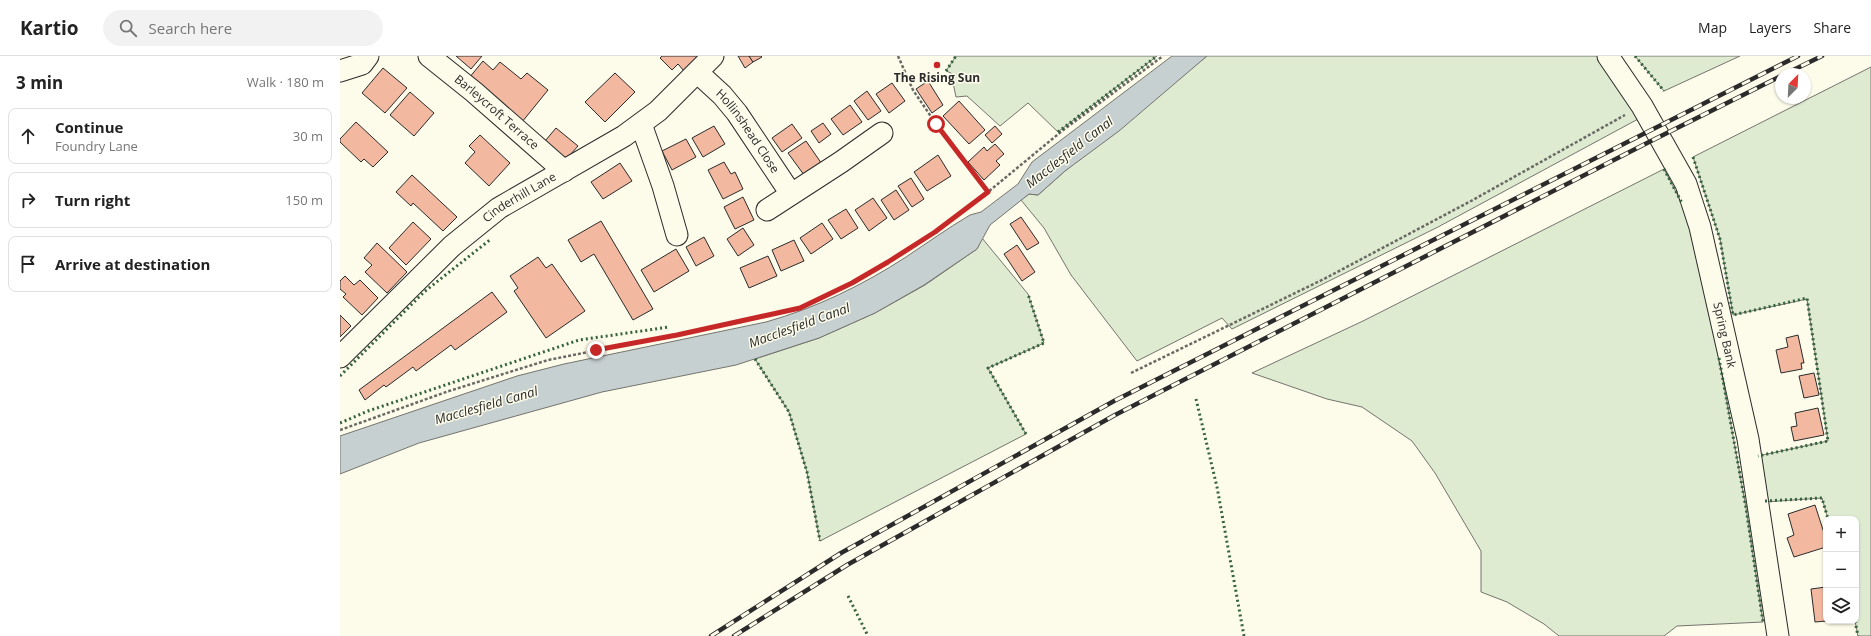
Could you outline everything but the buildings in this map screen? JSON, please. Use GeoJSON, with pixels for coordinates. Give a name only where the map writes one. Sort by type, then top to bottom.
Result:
{"type":"FeatureCollection","features":[{"type":"Feature","properties":{"kind":"street"},"geometry":{"type":"LineString","coordinates":[[340,71],[362,64],[368,56]]}},
{"type":"Feature","properties":{"kind":"street","name":"Barleycroft Terrace"},"geometry":{"type":"LineString","coordinates":[[429,56],[474,92],[564,171]]}},
{"type":"Feature","properties":{"kind":"street","name":"Cinderhill Lane"},"geometry":{"type":"LineString","coordinates":[[340,357],[452,246],[499,208],[624,136],[641,124],[658,111],[698,73],[713,56]]}},
{"type":"Feature","properties":{"kind":"street","name":"Spring Bank"},"geometry":{"type":"LineString","coordinates":[[1608,56],[1642,106],[1686,184],[1700,227],[1748,440],[1778,636]]}},
{"type":"Feature","properties":{"kind":"street","name":"Hollinshead Close"},"geometry":{"type":"LineString","coordinates":[[698,73],[722,95],[737,113],[791,194]]}},
{"type":"Feature","properties":{"kind":"street"},"geometry":{"type":"LineString","coordinates":[[641,124],[663,186],[677,235]]}},
{"type":"Feature","properties":{"kind":"street"},"geometry":{"type":"LineString","coordinates":[[767,210],[841,162],[882,133]]}},
{"type":"Feature","properties":{"kind":"path"},"geometry":{"type":"LineString","coordinates":[[898,56],[913,90],[936,124],[988,192]]}},
{"type":"Feature","properties":{"kind":"path"},"geometry":{"type":"LineString","coordinates":[[340,430],[449,391],[548,360],[734,323],[800,308],[852,283],[935,232],[988,192],[1062,131],[1163,56]]}},
{"type":"Feature","properties":{"kind":"path"},"geometry":{"type":"LineString","coordinates":[[1131,373],[1324,279],[1471,201],[1642,106]]}},
{"type":"Feature","properties":{"kind":"green space"},"geometry":{"type":"Polygon","coordinates":[[[956,56],[1157,56],[1058,132],[1028,103],[1000,126],[967,96],[956,97],[951,73],[946,71],[956,56]]]}},
{"type":"Feature","properties":{"kind":"green space"},"geometry":{"type":"Polygon","coordinates":[[[1207,56],[1600,56],[1640,118],[1438,227],[1232,329],[1222,318],[1137,361],[1071,275],[1044,228],[1021,200],[1029,194],[1038,195],[1065,171],[1207,56]]]}},
{"type":"Feature","properties":{"kind":"green space"},"geometry":{"type":"Polygon","coordinates":[[[1635,56],[1740,56],[1664,91],[1635,56]]]}},
{"type":"Feature","properties":{"kind":"green space"},"geometry":{"type":"Polygon","coordinates":[[[1871,67],[1871,636],[1858,636],[1856,624],[1859,624],[1859,516],[1827,516],[1822,498],[1765,502],[1758,456],[1828,441],[1807,299],[1733,315],[1720,239],[1693,157],[1798,104],[1811,104],[1811,97],[1871,67]]]}},
{"type":"Feature","properties":{"kind":"green space"},"geometry":{"type":"Polygon","coordinates":[[[1664,169],[1688,215],[1715,336],[1746,508],[1763,622],[1677,626],[1664,636],[1559,636],[1544,624],[1507,602],[1481,592],[1481,551],[1435,473],[1412,441],[1362,407],[1327,399],[1252,373],[1363,321],[1664,169]]]}},
{"type":"Feature","properties":{"kind":"green space"},"geometry":{"type":"Polygon","coordinates":[[[982,238],[1028,294],[1044,343],[988,368],[1026,434],[820,541],[807,472],[789,412],[755,359],[819,338],[875,313],[925,285],[977,249],[982,238]]]}},
{"type":"Feature","properties":{"kind":"water","name":"Macclesfield Canal"},"geometry":{"type":"Polygon","coordinates":[[[1172,56],[1207,56],[1119,131],[1065,171],[1038,195],[1029,194],[990,225],[977,249],[924,285],[875,313],[819,338],[736,365],[602,392],[419,443],[340,474],[340,436],[517,376],[564,364],[766,322],[803,310],[839,295],[890,267],[970,215],[981,212],[1018,184],[1032,162],[1172,56]]]}},
{"type":"Feature","properties":{"kind":"railway"},"geometry":{"type":"LineString","coordinates":[[711,636],[841,553],[1114,401],[1798,56]]}},
{"type":"Feature","properties":{"kind":"railway"},"geometry":{"type":"LineString","coordinates":[[1797,68],[1822,56]]}},
{"type":"Feature","properties":{"kind":"railway"},"geometry":{"type":"LineString","coordinates":[[734,636],[847,565],[1115,415],[1775,79]]}},
{"type":"Feature","properties":{"kind":"hedge"},"geometry":{"type":"LineString","coordinates":[[946,71],[956,56]]}},
{"type":"Feature","properties":{"kind":"hedge"},"geometry":{"type":"LineString","coordinates":[[1058,132],[1157,56]]}},
{"type":"Feature","properties":{"kind":"hedge"},"geometry":{"type":"LineString","coordinates":[[1635,56],[1664,91]]}},
{"type":"Feature","properties":{"kind":"hedge"},"geometry":{"type":"LineString","coordinates":[[1693,157],[1720,239],[1733,315],[1807,298],[1828,441],[1758,456]]}},
{"type":"Feature","properties":{"kind":"hedge"},"geometry":{"type":"LineString","coordinates":[[1664,169],[1682,203]]}},
{"type":"Feature","properties":{"kind":"hedge"},"geometry":{"type":"LineString","coordinates":[[340,376],[424,292],[491,239]]}},
{"type":"Feature","properties":{"kind":"hedge"},"geometry":{"type":"LineString","coordinates":[[1026,434],[988,368],[1044,343],[1028,294]]}},
{"type":"Feature","properties":{"kind":"hedge"},"geometry":{"type":"LineString","coordinates":[[340,423],[368,411],[579,340],[669,327]]}},
{"type":"Feature","properties":{"kind":"hedge"},"geometry":{"type":"LineString","coordinates":[[1719,358],[1746,508],[1763,622]]}},
{"type":"Feature","properties":{"kind":"hedge"},"geometry":{"type":"LineString","coordinates":[[755,359],[789,412],[807,472],[820,541]]}},
{"type":"Feature","properties":{"kind":"hedge"},"geometry":{"type":"LineString","coordinates":[[1196,399],[1217,487],[1244,636]]}},
{"type":"Feature","properties":{"kind":"hedge"},"geometry":{"type":"LineString","coordinates":[[1765,501],[1822,498],[1827,516]]}},
{"type":"Feature","properties":{"kind":"hedge"},"geometry":{"type":"LineString","coordinates":[[848,596],[868,636]]}},
{"type":"Feature","properties":{"kind":"hedge"},"geometry":{"type":"LineString","coordinates":[[1856,624],[1858,636]]}},
{"type":"Feature","properties":{"kind":"place","name":"The Rising Sun"},"geometry":{"type":"Point","coordinates":[937,65]}},
{"type":"Feature","properties":{"kind":"route"},"geometry":{"type":"LineString","coordinates":[[596,350],[741,322],[800,308],[852,283],[935,232],[988,192],[936,124]]}}]}
